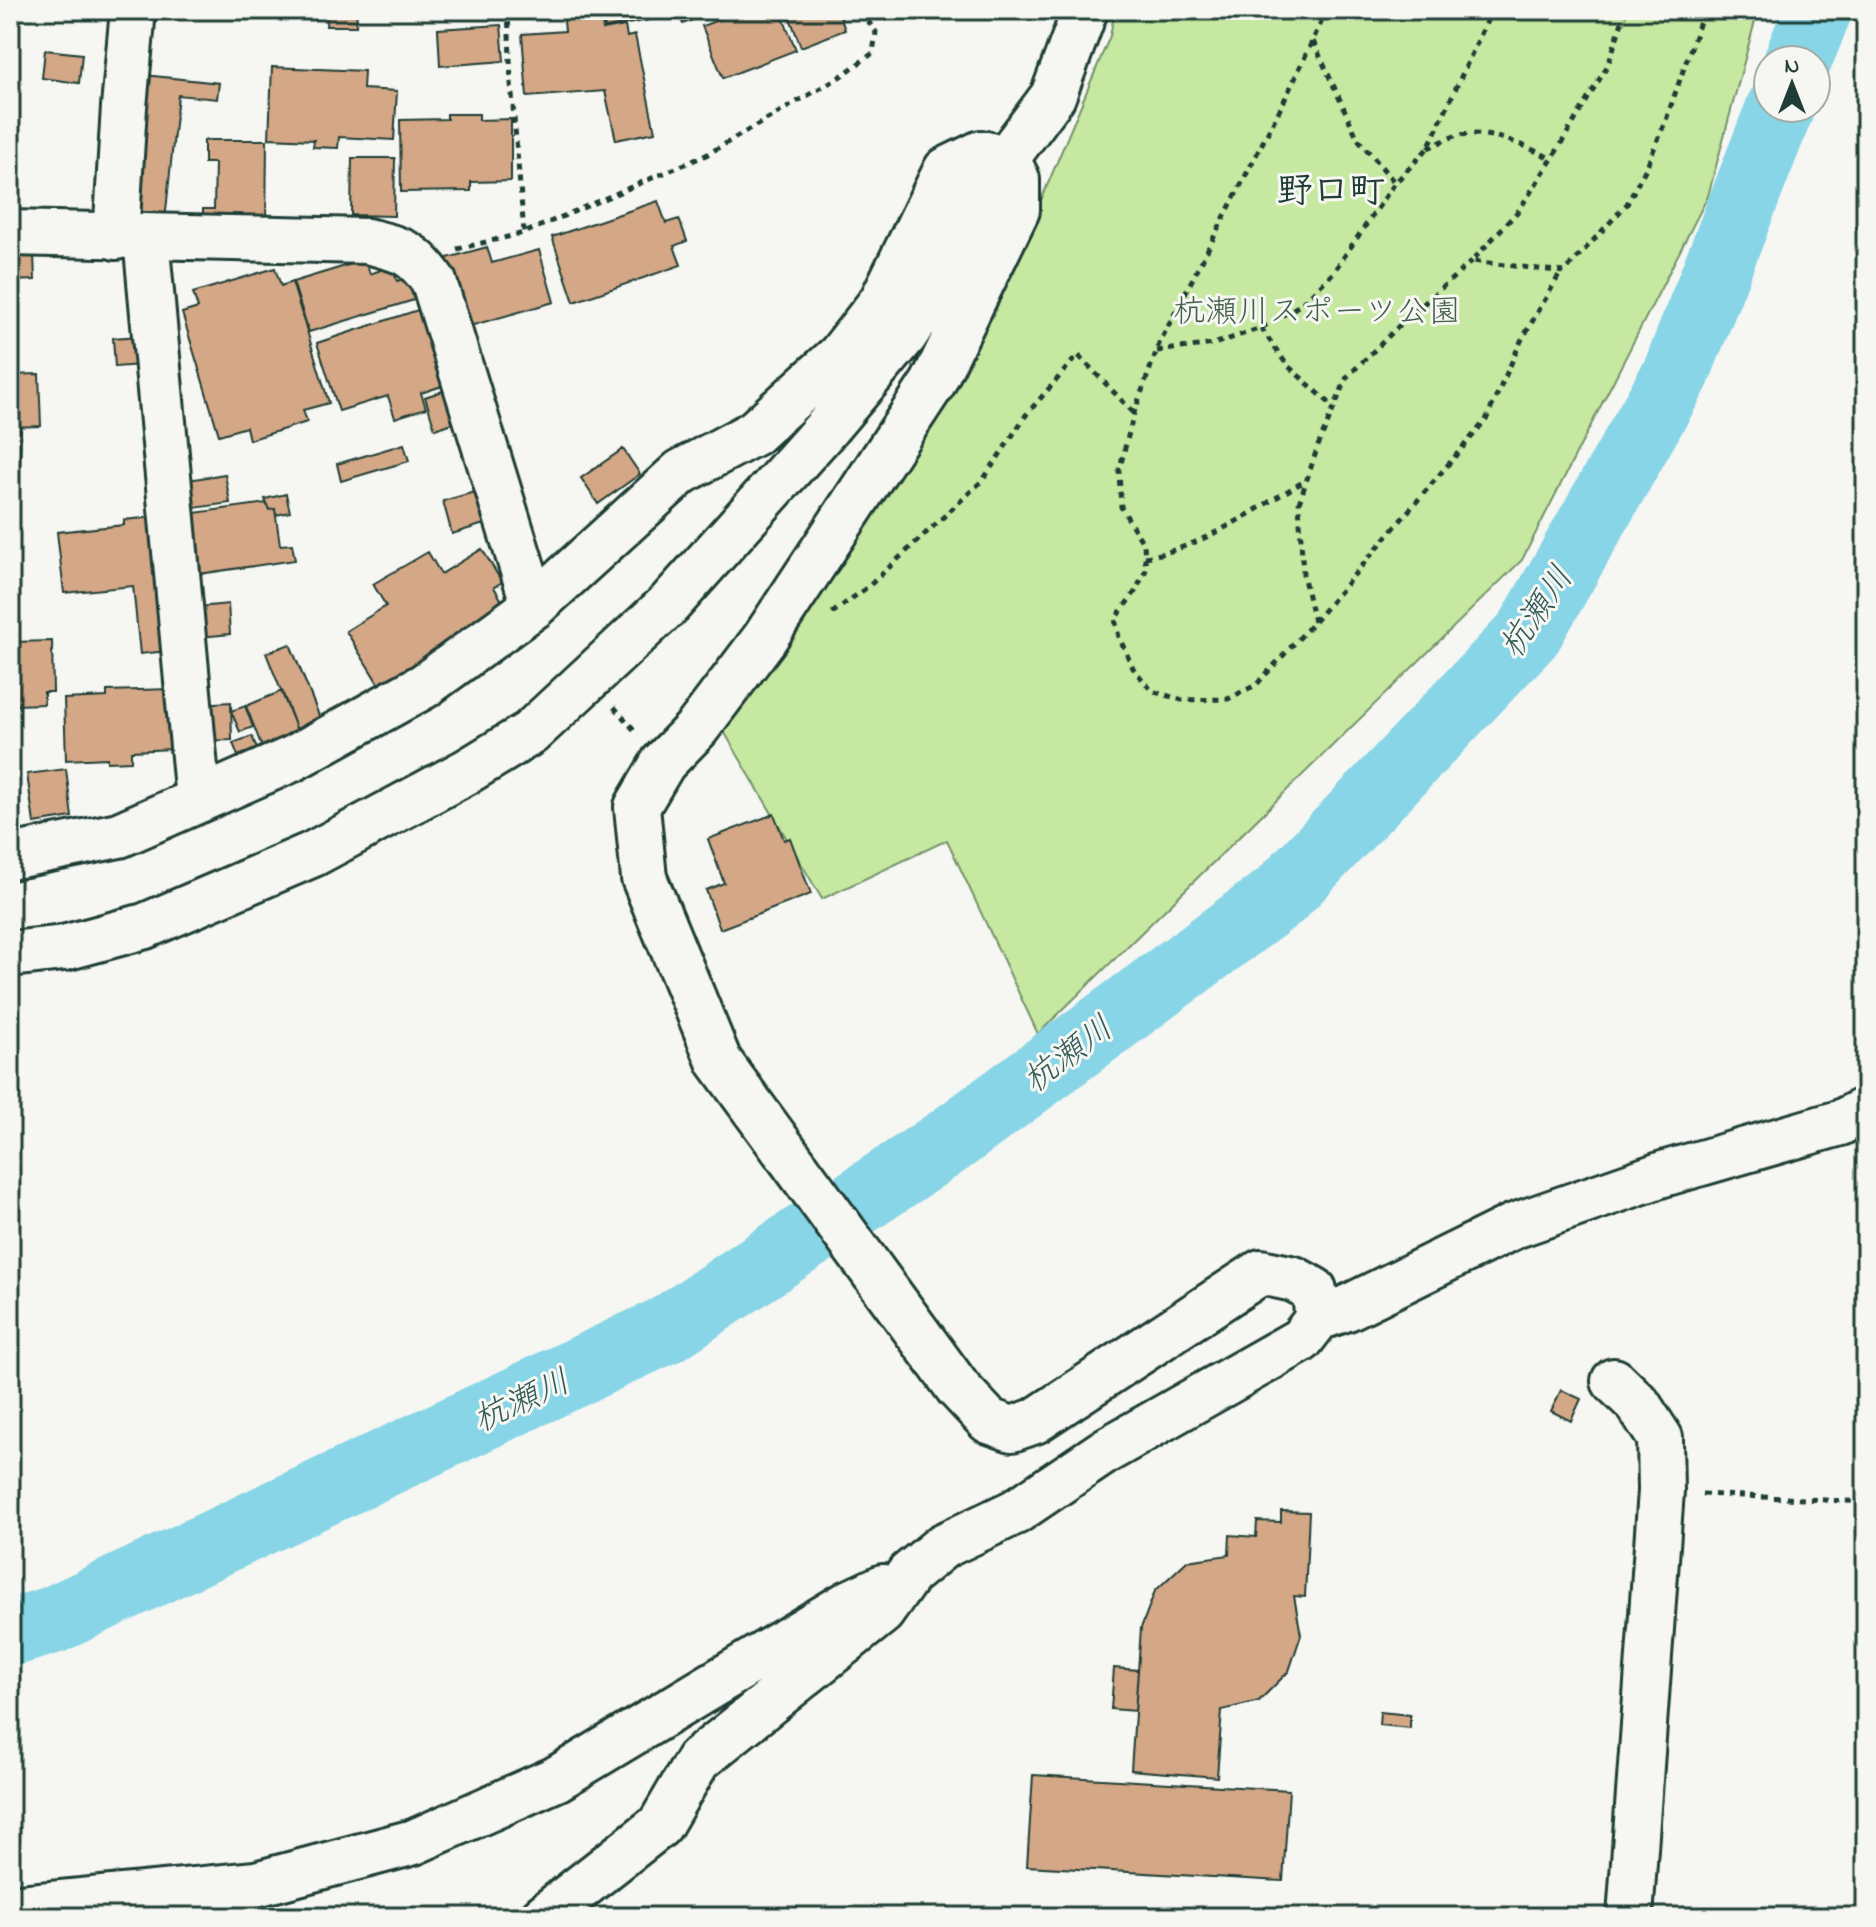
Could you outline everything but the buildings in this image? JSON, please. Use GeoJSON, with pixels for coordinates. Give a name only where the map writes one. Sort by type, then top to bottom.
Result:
{"type":"FeatureCollection","features":[{"type":"Feature","properties":{"kind":"street"},"geometry":{"type":"LineString","coordinates":[[133,10],[124,107],[131,238],[198,800]]}},
{"type":"Feature","properties":{"kind":"street"},"geometry":{"type":"LineString","coordinates":[[10,954],[64,948],[145,926],[313,854],[466,772],[530,733],[669,604],[905,335],[931,296],[982,191],[1053,96],[1085,10]]}},
{"type":"Feature","properties":{"kind":"street"},"geometry":{"type":"LineString","coordinates":[[10,857],[119,835],[292,759],[424,686],[534,606],[681,472],[754,433],[840,355],[882,301],[946,170],[981,153],[1007,159]]}},
{"type":"Feature","properties":{"kind":"street"},"geometry":{"type":"LineString","coordinates":[[1007,159],[1017,179],[1017,210],[933,383],[780,615],[697,728],[663,763],[637,807],[644,878],[719,1061],[958,1388],[989,1421],[1012,1429],[1035,1421],[1261,1272],[1294,1279],[1314,1290],[1318,1318]]}},
{"type":"Feature","properties":{"kind":"street"},"geometry":{"type":"LineString","coordinates":[[10,233],[367,241],[397,248],[419,261],[434,282],[534,606]]}},
{"type":"Feature","properties":{"kind":"street"},"geometry":{"type":"LineString","coordinates":[[10,1908],[256,1884],[414,1842],[556,1779],[849,1603],[909,1574],[943,1546],[1015,1512],[1107,1450],[1301,1340],[1318,1318],[1347,1308],[1514,1226],[1663,1174],[1840,1123],[1866,1109]]}},
{"type":"Feature","properties":{"kind":"street"},"geometry":{"type":"LineString","coordinates":[[1614,1381],[1638,1404],[1660,1438],[1661,1491],[1630,1917]]}},
{"type":"Feature","properties":{"kind":"street"},"geometry":{"type":"LineString","coordinates":[[543,1917],[660,1825],[698,1760],[882,1612],[909,1574]]}},
{"type":"Feature","properties":{"kind":"path"},"geometry":{"type":"LineString","coordinates":[[508,10],[524,233]]}},
{"type":"Feature","properties":{"kind":"path"},"geometry":{"type":"LineString","coordinates":[[419,261],[524,233],[706,155],[841,76],[873,53],[876,32],[860,10]]}},
{"type":"Feature","properties":{"kind":"path"},"geometry":{"type":"LineString","coordinates":[[1327,10],[1157,351],[1134,413],[1119,471],[1121,507],[1144,545],[1146,570],[1135,592],[1115,619],[1119,637],[1133,668],[1152,691],[1182,700],[1228,699],[1256,685],[1314,622],[1486,420],[1521,341],[1561,272]]}},
{"type":"Feature","properties":{"kind":"path"},"geometry":{"type":"LineString","coordinates":[[1157,351],[1214,344],[1261,328],[1300,305],[1332,274],[1395,183],[1428,148],[1492,10]]}},
{"type":"Feature","properties":{"kind":"path"},"geometry":{"type":"LineString","coordinates":[[1314,622],[1303,574],[1299,503],[1347,377],[1472,261],[1519,210],[1608,65],[1626,10]]}},
{"type":"Feature","properties":{"kind":"path"},"geometry":{"type":"LineString","coordinates":[[1472,261],[1564,272],[1627,204],[1666,120],[1704,10]]}},
{"type":"Feature","properties":{"kind":"path"},"geometry":{"type":"LineString","coordinates":[[1312,41],[1358,139],[1395,183]]}},
{"type":"Feature","properties":{"kind":"path"},"geometry":{"type":"LineString","coordinates":[[1428,148],[1459,135],[1494,137],[1528,147],[1552,159]]}},
{"type":"Feature","properties":{"kind":"path"},"geometry":{"type":"LineString","coordinates":[[1261,328],[1287,365],[1334,407]]}},
{"type":"Feature","properties":{"kind":"path"},"geometry":{"type":"LineString","coordinates":[[780,615],[815,625],[869,586],[983,480],[1026,415],[1078,355],[1134,413]]}},
{"type":"Feature","properties":{"kind":"path"},"geometry":{"type":"LineString","coordinates":[[1145,557],[1207,537],[1306,481]]}},
{"type":"Feature","properties":{"kind":"path"},"geometry":{"type":"LineString","coordinates":[[1661,1491],[1866,1502]]}},
{"type":"Feature","properties":{"kind":"green space","name":"杭瀬川スポーツ公園"},"geometry":{"type":"Polygon","coordinates":[[[1115,10],[1758,10],[1708,196],[1522,560],[1038,1034],[947,840],[822,899],[719,723],[1039,205],[1110,36],[1115,10]]]}},
{"type":"Feature","properties":{"kind":"waterway","name":"杭瀬川"},"geometry":{"type":"LineString","coordinates":[[1804,44],[1818,10]]}},
{"type":"Feature","properties":{"kind":"waterway","name":"杭瀬川"},"geometry":{"type":"LineString","coordinates":[[10,1633],[53,1620],[668,1329],[949,1141],[1281,895],[1529,633],[1676,374],[1774,124]]}},
{"type":"Feature","properties":{"kind":"district","name":"野口町"},"geometry":{"type":"Point","coordinates":[1331,189]}}]}
